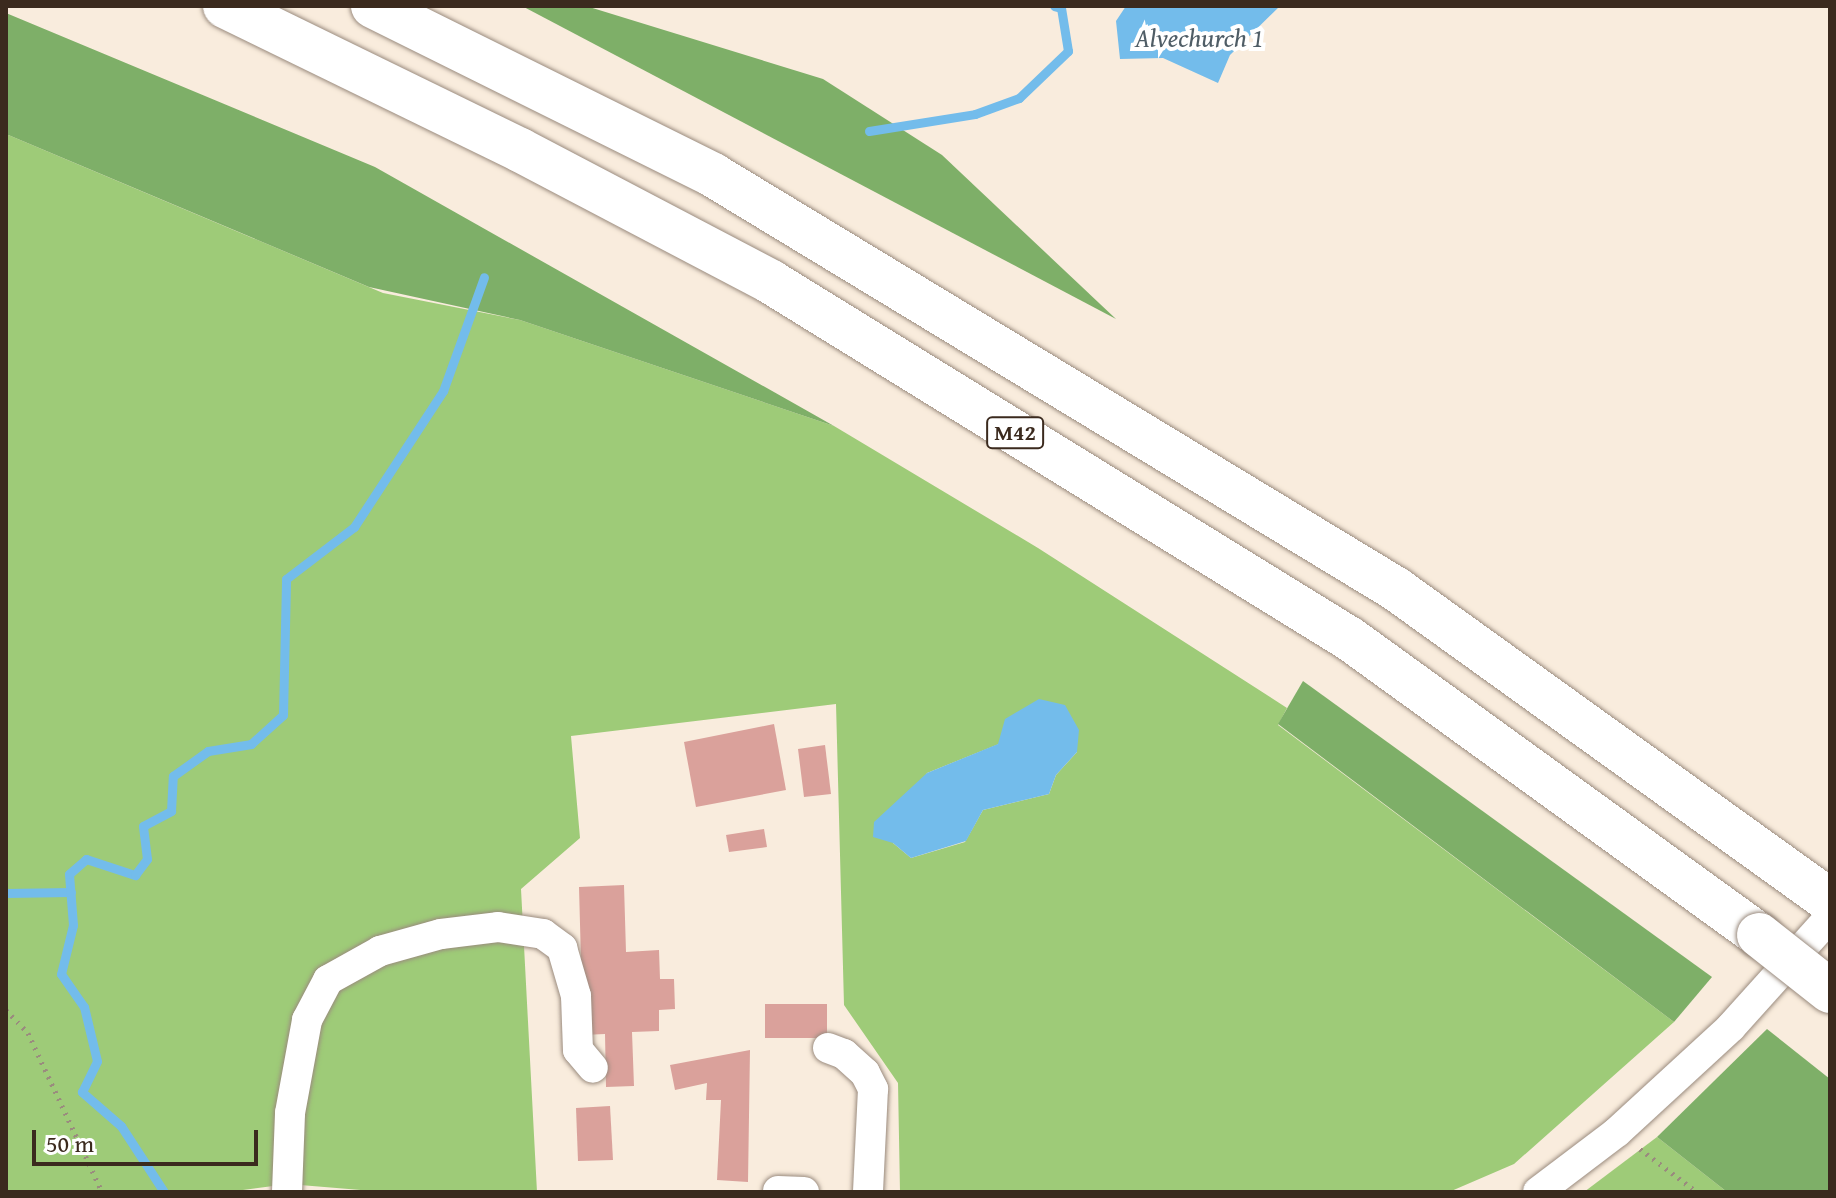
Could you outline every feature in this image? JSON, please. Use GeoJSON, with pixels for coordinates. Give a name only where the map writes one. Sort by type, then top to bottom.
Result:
{"type":"FeatureCollection","features":[{"type":"Feature","properties":{"kind":"highway","name":"M42"},"geometry":{"type":"LineString","coordinates":[[225,6],[520,150],[771,282],[1350,639],[1759,935],[1830,991]]}},
{"type":"Feature","properties":{"kind":"highway","name":"M42"},"geometry":{"type":"LineString","coordinates":[[373,6],[713,175],[1396,589],[1815,890]]}},
{"type":"Feature","properties":{"kind":"street"},"geometry":{"type":"LineString","coordinates":[[1538,1192],[1617,1132],[1731,1027],[1830,917]]}},
{"type":"Feature","properties":{"kind":"street"},"geometry":{"type":"LineString","coordinates":[[287,1192],[290,1113],[307,1020],[328,980],[380,951],[441,934],[498,927],[543,934],[562,948],[576,996],[578,1050],[593,1068]]}},
{"type":"Feature","properties":{"kind":"street"},"geometry":{"type":"LineString","coordinates":[[828,1048],[865,1073],[873,1089],[868,1192]]}},
{"type":"Feature","properties":{"kind":"path"},"geometry":{"type":"LineString","coordinates":[[6,1010],[28,1033],[102,1192]]}},
{"type":"Feature","properties":{"kind":"path"},"geometry":{"type":"LineString","coordinates":[[1617,1132],[1697,1192]]}},
{"type":"Feature","properties":{"kind":"green space"},"geometry":{"type":"Polygon","coordinates":[[[522,6],[586,6],[823,79],[942,155],[1116,319],[522,6]]]}},
{"type":"Feature","properties":{"kind":"green space"},"geometry":{"type":"Polygon","coordinates":[[[6,13],[375,167],[834,426],[520,320],[369,287],[6,134],[6,13]]]}},
{"type":"Feature","properties":{"kind":"green space"},"geometry":{"type":"Polygon","coordinates":[[[6,134],[383,293],[520,320],[834,426],[1038,548],[1287,708],[1278,725],[1674,1022],[1514,1164],[1449,1192],[900,1192],[898,1083],[844,1005],[836,704],[571,736],[580,838],[521,889],[537,1192],[385,1192],[288,1184],[228,1192],[6,1192],[6,134]],[[999,744],[927,773],[893,843],[911,858],[965,842],[983,810],[1049,794],[1056,775],[1077,752],[999,744]]]}},
{"type":"Feature","properties":{"kind":"green space"},"geometry":{"type":"Polygon","coordinates":[[[1303,681],[1712,977],[1674,1022],[1278,724],[1303,681]]]}},
{"type":"Feature","properties":{"kind":"green space"},"geometry":{"type":"Polygon","coordinates":[[[1767,1029],[1830,1079],[1830,1192],[1727,1192],[1657,1137],[1767,1029]]]}},
{"type":"Feature","properties":{"kind":"green space"},"geometry":{"type":"Polygon","coordinates":[[[1657,1137],[1727,1192],[1584,1192],[1657,1137]]]}},
{"type":"Feature","properties":{"kind":"water","name":"Alvechurch 1"},"geometry":{"type":"Polygon","coordinates":[[[1126,6],[1280,6],[1230,55],[1218,83],[1163,58],[1120,59],[1116,21],[1126,6]]]}},
{"type":"Feature","properties":{"kind":"water"},"geometry":{"type":"Polygon","coordinates":[[[1039,699],[1065,705],[1079,730],[1077,752],[1056,775],[1049,794],[983,810],[966,841],[911,858],[893,843],[873,837],[874,822],[927,773],[998,744],[1005,719],[1039,699]]]}},
{"type":"Feature","properties":{"kind":"building"},"geometry":{"type":"Polygon","coordinates":[[[774,724],[786,790],[696,807],[684,742],[774,724]]]}},
{"type":"Feature","properties":{"kind":"building"},"geometry":{"type":"Polygon","coordinates":[[[825,745],[831,794],[804,797],[798,749],[825,745]]]}},
{"type":"Feature","properties":{"kind":"building"},"geometry":{"type":"Polygon","coordinates":[[[764,829],[767,847],[729,852],[726,835],[764,829]]]}},
{"type":"Feature","properties":{"kind":"building"},"geometry":{"type":"Polygon","coordinates":[[[624,885],[626,952],[659,950],[660,979],[674,979],[675,1009],[659,1010],[659,1031],[632,1032],[634,1086],[606,1087],[605,1034],[583,1035],[579,887],[624,885]]]}},
{"type":"Feature","properties":{"kind":"building"},"geometry":{"type":"Polygon","coordinates":[[[765,1004],[827,1004],[827,1038],[765,1038],[765,1004]]]}},
{"type":"Feature","properties":{"kind":"building"},"geometry":{"type":"Polygon","coordinates":[[[750,1050],[748,1182],[717,1180],[721,1100],[706,1100],[707,1083],[675,1090],[670,1065],[750,1050]]]}},
{"type":"Feature","properties":{"kind":"building"},"geometry":{"type":"Polygon","coordinates":[[[610,1106],[613,1160],[578,1161],[576,1108],[610,1106]]]}},
{"type":"Feature","properties":{"kind":"waterway"},"geometry":{"type":"LineString","coordinates":[[869,131],[975,114],[1019,98],[1068,51],[1061,8],[1054,6]]}},
{"type":"Feature","properties":{"kind":"waterway"},"geometry":{"type":"LineString","coordinates":[[164,1192],[121,1126],[82,1092],[97,1061],[84,1007],[61,974],[73,925],[69,874],[86,859],[135,875],[147,859],[143,826],[171,811],[173,776],[208,751],[251,744],[283,715],[286,579],[354,527],[443,391],[484,277]]}},
{"type":"Feature","properties":{"kind":"waterway"},"geometry":{"type":"LineString","coordinates":[[6,893],[71,892]]}}]}
